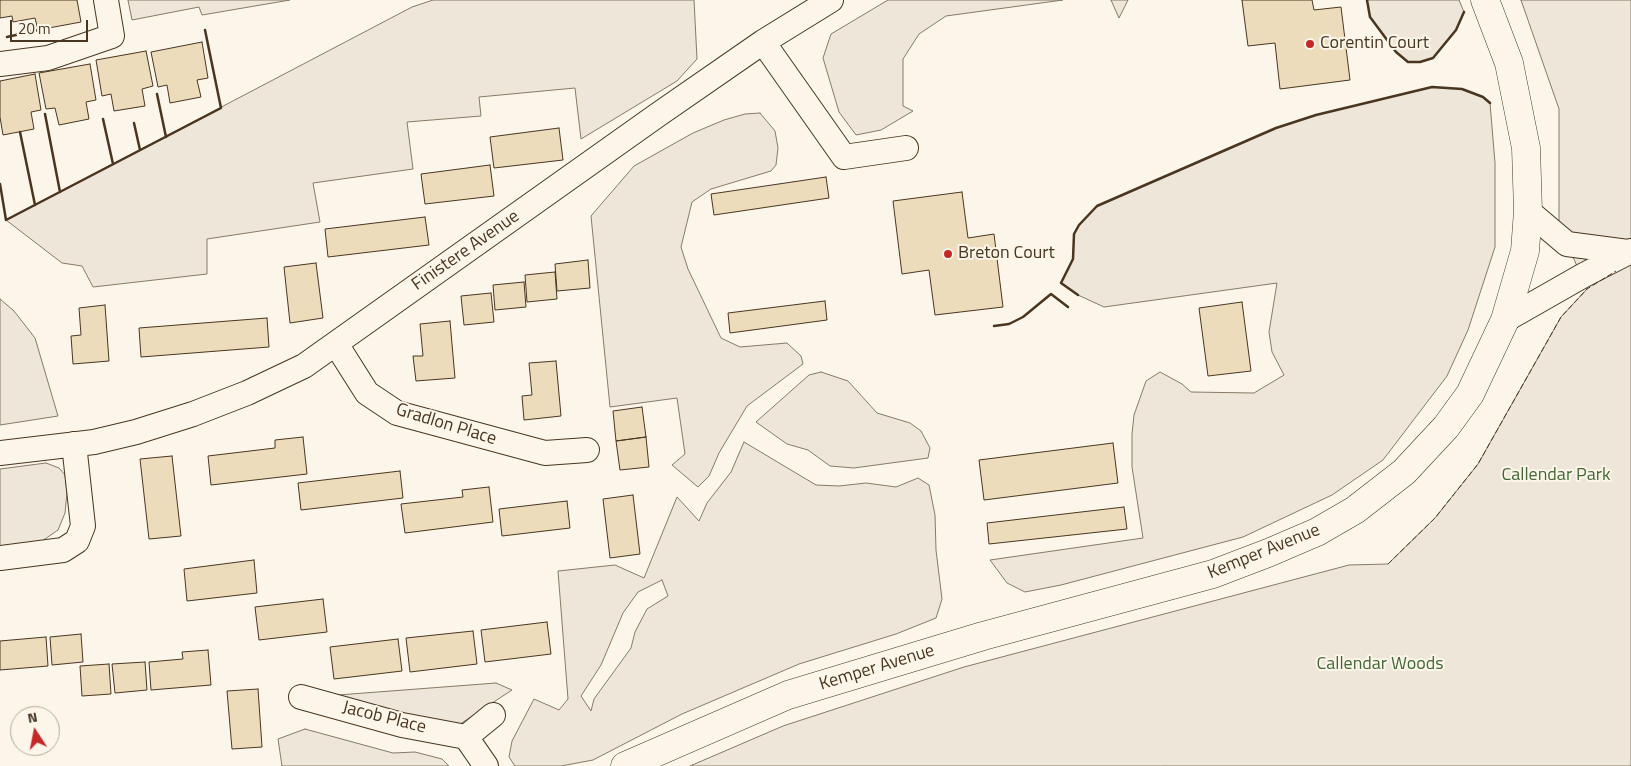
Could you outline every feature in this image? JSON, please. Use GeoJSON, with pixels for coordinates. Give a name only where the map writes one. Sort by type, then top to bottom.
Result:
{"type":"FeatureCollection","features":[{"type":"Feature","properties":{"kind":"street"},"geometry":{"type":"LineString","coordinates":[[0,64],[48,58],[112,36],[106,0]]}},
{"type":"Feature","properties":{"kind":"street","name":"Finistere Avenue"},"geometry":{"type":"LineString","coordinates":[[0,453],[74,444],[136,432],[193,414],[247,393],[304,366],[763,42],[831,0]]}},
{"type":"Feature","properties":{"kind":"street","name":"Kemper Avenue"},"geometry":{"type":"LineString","coordinates":[[625,766],[788,695],[983,636],[1212,574],[1317,532],[1355,510],[1404,472],[1446,427],[1470,394],[1505,320],[1525,251],[1528,211],[1526,148],[1509,62],[1486,0]]}},
{"type":"Feature","properties":{"kind":"street"},"geometry":{"type":"LineString","coordinates":[[763,42],[844,157],[906,148]]}},
{"type":"Feature","properties":{"kind":"street"},"geometry":{"type":"LineString","coordinates":[[1528,211],[1567,244],[1629,251]]}},
{"type":"Feature","properties":{"kind":"street"},"geometry":{"type":"LineString","coordinates":[[1505,320],[1584,274],[1629,251]]}},
{"type":"Feature","properties":{"kind":"street","name":"Gradlon Place"},"geometry":{"type":"LineString","coordinates":[[336,344],[367,393],[397,413],[545,453],[587,450]]}},
{"type":"Feature","properties":{"kind":"street"},"geometry":{"type":"LineString","coordinates":[[0,558],[63,550],[77,541],[83,526],[74,444]]}},
{"type":"Feature","properties":{"kind":"street","name":"Jacob Place"},"geometry":{"type":"LineString","coordinates":[[301,697],[402,725],[466,738]]}},
{"type":"Feature","properties":{"kind":"street"},"geometry":{"type":"LineString","coordinates":[[486,766],[466,738],[493,715]]}},
{"type":"Feature","properties":{"kind":"green space"},"geometry":{"type":"Polygon","coordinates":[[[128,0],[290,0],[202,15],[199,7],[132,20],[128,0]]]}},
{"type":"Feature","properties":{"kind":"green space"},"geometry":{"type":"Polygon","coordinates":[[[433,0],[694,0],[697,59],[677,81],[581,139],[575,88],[479,97],[481,116],[407,122],[413,169],[313,183],[320,222],[207,239],[207,274],[93,287],[82,266],[62,263],[6,220],[412,7],[433,0]]]}},
{"type":"Feature","properties":{"kind":"green space"},"geometry":{"type":"Polygon","coordinates":[[[888,0],[1063,0],[946,16],[919,34],[903,59],[903,106],[913,111],[881,130],[856,135],[839,112],[823,58],[831,34],[888,0]]]}},
{"type":"Feature","properties":{"kind":"green space"},"geometry":{"type":"Polygon","coordinates":[[[1111,0],[1128,0],[1119,18],[1111,0]]]}},
{"type":"Feature","properties":{"kind":"green space"},"geometry":{"type":"Polygon","coordinates":[[[1367,0],[1459,0],[1464,12],[1456,30],[1433,58],[1420,62],[1408,62],[1396,52],[1370,17],[1367,0]]]}},
{"type":"Feature","properties":{"kind":"green space","name":"Callendar Woods"},"geometry":{"type":"Polygon","coordinates":[[[1521,0],[1631,0],[1631,766],[690,766],[783,726],[964,667],[1349,565],[1388,564],[1435,518],[1478,464],[1561,317],[1587,289],[1559,225],[1559,109],[1521,0]]]}},
{"type":"Feature","properties":{"kind":"green space"},"geometry":{"type":"Polygon","coordinates":[[[1432,87],[1462,89],[1483,97],[1490,103],[1495,163],[1495,247],[1468,330],[1447,376],[1383,460],[1332,495],[1243,537],[1061,585],[1025,592],[1007,583],[990,560],[1143,538],[1132,467],[1132,434],[1134,415],[1146,381],[1160,372],[1182,384],[1191,392],[1254,393],[1284,375],[1272,352],[1269,332],[1277,283],[1104,307],[1078,295],[1061,283],[1073,259],[1074,234],[1079,225],[1097,206],[1276,128],[1316,115],[1432,87]]]}},
{"type":"Feature","properties":{"kind":"green space"},"geometry":{"type":"Polygon","coordinates":[[[760,113],[775,131],[778,148],[776,165],[771,171],[711,189],[692,202],[681,247],[688,269],[721,338],[740,347],[787,343],[801,356],[803,364],[747,406],[719,453],[709,476],[698,487],[672,465],[685,454],[677,398],[610,407],[591,216],[634,166],[693,133],[724,120],[745,114],[760,113]]]}},
{"type":"Feature","properties":{"kind":"green space"},"geometry":{"type":"Polygon","coordinates":[[[0,299],[14,311],[35,338],[58,416],[0,425],[0,299]]]}},
{"type":"Feature","properties":{"kind":"green space"},"geometry":{"type":"Polygon","coordinates":[[[821,372],[848,381],[877,413],[910,423],[921,431],[930,448],[928,458],[854,468],[830,466],[808,450],[787,444],[756,422],[809,375],[821,372]]]}},
{"type":"Feature","properties":{"kind":"green space"},"geometry":{"type":"Polygon","coordinates":[[[744,442],[816,485],[839,486],[866,483],[896,487],[918,478],[929,485],[935,515],[936,550],[942,599],[936,618],[896,634],[799,664],[682,714],[593,760],[561,766],[515,766],[509,757],[512,741],[534,699],[559,710],[568,699],[558,571],[615,565],[644,578],[677,497],[699,521],[707,503],[731,472],[744,442]],[[662,580],[638,592],[623,613],[601,665],[581,696],[591,711],[594,699],[631,648],[635,632],[647,609],[668,596],[662,580]]]}},
{"type":"Feature","properties":{"kind":"green space"},"geometry":{"type":"Polygon","coordinates":[[[46,463],[59,468],[65,475],[67,493],[65,513],[58,530],[42,541],[0,546],[0,469],[46,463]]]}},
{"type":"Feature","properties":{"kind":"green space"},"geometry":{"type":"Polygon","coordinates":[[[496,683],[512,690],[454,728],[338,695],[496,683]]]}},
{"type":"Feature","properties":{"kind":"green space"},"geometry":{"type":"Polygon","coordinates":[[[305,729],[393,753],[415,752],[442,759],[449,766],[282,766],[278,739],[305,729]]]}},
{"type":"Feature","properties":{"kind":"building"},"geometry":{"type":"Polygon","coordinates":[[[0,0],[77,0],[81,22],[38,30],[35,18],[13,22],[12,16],[0,18],[0,0]]]}},
{"type":"Feature","properties":{"kind":"building","name":"Corentin Court"},"geometry":{"type":"Polygon","coordinates":[[[1242,0],[1312,0],[1314,10],[1341,7],[1350,80],[1280,89],[1275,43],[1248,46],[1242,0]]]}},
{"type":"Feature","properties":{"kind":"building"},"geometry":{"type":"Polygon","coordinates":[[[202,42],[208,78],[197,80],[201,97],[170,103],[167,85],[158,87],[151,52],[202,42]]]}},
{"type":"Feature","properties":{"kind":"building"},"geometry":{"type":"Polygon","coordinates":[[[146,51],[153,86],[142,89],[145,106],[114,111],[111,94],[102,96],[96,60],[146,51]]]}},
{"type":"Feature","properties":{"kind":"building"},"geometry":{"type":"Polygon","coordinates":[[[90,64],[96,100],[86,102],[89,119],[59,125],[55,108],[46,109],[39,73],[90,64]]]}},
{"type":"Feature","properties":{"kind":"building"},"geometry":{"type":"Polygon","coordinates":[[[35,74],[41,110],[31,112],[34,129],[3,135],[0,117],[0,81],[35,74]]]}},
{"type":"Feature","properties":{"kind":"building"},"geometry":{"type":"Polygon","coordinates":[[[559,128],[563,160],[494,168],[490,137],[559,128]]]}},
{"type":"Feature","properties":{"kind":"building"},"geometry":{"type":"Polygon","coordinates":[[[490,165],[494,196],[425,204],[421,174],[490,165]]]}},
{"type":"Feature","properties":{"kind":"building"},"geometry":{"type":"Polygon","coordinates":[[[826,177],[829,198],[714,215],[711,194],[826,177]]]}},
{"type":"Feature","properties":{"kind":"building","name":"Breton Court"},"geometry":{"type":"Polygon","coordinates":[[[962,192],[968,238],[994,234],[1003,307],[935,315],[929,270],[902,274],[893,201],[962,192]]]}},
{"type":"Feature","properties":{"kind":"building"},"geometry":{"type":"Polygon","coordinates":[[[425,217],[429,245],[328,257],[325,229],[425,217]]]}},
{"type":"Feature","properties":{"kind":"building"},"geometry":{"type":"Polygon","coordinates":[[[588,260],[590,288],[557,291],[555,264],[588,260]]]}},
{"type":"Feature","properties":{"kind":"building"},"geometry":{"type":"Polygon","coordinates":[[[316,263],[323,318],[290,323],[284,267],[316,263]]]}},
{"type":"Feature","properties":{"kind":"building"},"geometry":{"type":"Polygon","coordinates":[[[555,272],[557,299],[527,302],[525,275],[555,272]]]}},
{"type":"Feature","properties":{"kind":"building"},"geometry":{"type":"Polygon","coordinates":[[[524,282],[526,307],[495,310],[493,285],[524,282]]]}},
{"type":"Feature","properties":{"kind":"building"},"geometry":{"type":"Polygon","coordinates":[[[491,293],[494,322],[464,325],[461,296],[491,293]]]}},
{"type":"Feature","properties":{"kind":"building"},"geometry":{"type":"Polygon","coordinates":[[[825,301],[827,320],[730,333],[728,313],[825,301]]]}},
{"type":"Feature","properties":{"kind":"building"},"geometry":{"type":"Polygon","coordinates":[[[1242,302],[1251,371],[1208,376],[1199,308],[1242,302]]]}},
{"type":"Feature","properties":{"kind":"building"},"geometry":{"type":"Polygon","coordinates":[[[105,305],[109,361],[73,364],[71,336],[81,335],[79,308],[105,305]]]}},
{"type":"Feature","properties":{"kind":"building"},"geometry":{"type":"Polygon","coordinates":[[[267,318],[269,347],[141,357],[139,328],[267,318]]]}},
{"type":"Feature","properties":{"kind":"building"},"geometry":{"type":"Polygon","coordinates":[[[450,321],[455,378],[416,381],[413,356],[423,356],[420,324],[450,321]]]}},
{"type":"Feature","properties":{"kind":"building"},"geometry":{"type":"Polygon","coordinates":[[[556,361],[561,416],[524,420],[522,396],[532,395],[529,363],[556,361]]]}},
{"type":"Feature","properties":{"kind":"building"},"geometry":{"type":"Polygon","coordinates":[[[642,407],[646,437],[616,441],[613,411],[642,407]]]}},
{"type":"Feature","properties":{"kind":"building"},"geometry":{"type":"Polygon","coordinates":[[[303,437],[307,474],[211,485],[208,456],[275,448],[275,440],[303,437]]]}},
{"type":"Feature","properties":{"kind":"building"},"geometry":{"type":"Polygon","coordinates":[[[646,437],[649,467],[620,470],[616,441],[646,437]]]}},
{"type":"Feature","properties":{"kind":"building"},"geometry":{"type":"Polygon","coordinates":[[[1113,443],[1118,483],[984,500],[979,460],[1113,443]]]}},
{"type":"Feature","properties":{"kind":"building"},"geometry":{"type":"Polygon","coordinates":[[[172,456],[181,536],[149,539],[140,459],[172,456]]]}},
{"type":"Feature","properties":{"kind":"building"},"geometry":{"type":"Polygon","coordinates":[[[400,471],[403,498],[301,510],[298,483],[400,471]]]}},
{"type":"Feature","properties":{"kind":"building"},"geometry":{"type":"Polygon","coordinates":[[[489,487],[493,522],[405,533],[401,504],[463,497],[462,490],[489,487]]]}},
{"type":"Feature","properties":{"kind":"building"},"geometry":{"type":"Polygon","coordinates":[[[633,495],[640,554],[610,558],[603,499],[633,495]]]}},
{"type":"Feature","properties":{"kind":"building"},"geometry":{"type":"Polygon","coordinates":[[[567,501],[570,528],[502,536],[499,509],[567,501]]]}},
{"type":"Feature","properties":{"kind":"building"},"geometry":{"type":"Polygon","coordinates":[[[1124,507],[1127,529],[989,544],[987,523],[1124,507]]]}},
{"type":"Feature","properties":{"kind":"building"},"geometry":{"type":"Polygon","coordinates":[[[254,560],[257,593],[187,601],[184,569],[254,560]]]}},
{"type":"Feature","properties":{"kind":"building"},"geometry":{"type":"Polygon","coordinates":[[[323,599],[327,632],[259,640],[255,607],[323,599]]]}},
{"type":"Feature","properties":{"kind":"building"},"geometry":{"type":"Polygon","coordinates":[[[547,622],[551,654],[485,662],[481,630],[547,622]]]}},
{"type":"Feature","properties":{"kind":"building"},"geometry":{"type":"Polygon","coordinates":[[[473,631],[477,664],[410,672],[406,638],[473,631]]]}},
{"type":"Feature","properties":{"kind":"building"},"geometry":{"type":"Polygon","coordinates":[[[81,634],[83,662],[52,665],[50,637],[81,634]]]}},
{"type":"Feature","properties":{"kind":"building"},"geometry":{"type":"Polygon","coordinates":[[[46,637],[48,666],[0,670],[0,641],[46,637]]]}},
{"type":"Feature","properties":{"kind":"building"},"geometry":{"type":"Polygon","coordinates":[[[398,639],[402,671],[334,679],[330,647],[398,639]]]}},
{"type":"Feature","properties":{"kind":"building"},"geometry":{"type":"Polygon","coordinates":[[[208,650],[211,685],[151,690],[149,662],[183,659],[182,652],[208,650]]]}},
{"type":"Feature","properties":{"kind":"building"},"geometry":{"type":"Polygon","coordinates":[[[145,662],[147,690],[115,693],[112,664],[145,662]]]}},
{"type":"Feature","properties":{"kind":"building"},"geometry":{"type":"Polygon","coordinates":[[[109,664],[111,694],[82,696],[80,666],[109,664]]]}},
{"type":"Feature","properties":{"kind":"building"},"geometry":{"type":"Polygon","coordinates":[[[258,689],[262,747],[232,749],[227,691],[258,689]]]}},
{"type":"Feature","properties":{"kind":"fence"},"geometry":{"type":"LineString","coordinates":[[1388,564],[1435,518],[1478,464],[1561,317],[1587,289],[1616,271]]}},
{"type":"Feature","properties":{"kind":"wall"},"geometry":{"type":"LineString","coordinates":[[1367,0],[1370,17],[1396,52],[1408,62],[1420,62],[1433,58],[1456,30],[1464,12]]}},
{"type":"Feature","properties":{"kind":"wall"},"geometry":{"type":"LineString","coordinates":[[7,37],[38,30]]}},
{"type":"Feature","properties":{"kind":"wall"},"geometry":{"type":"LineString","coordinates":[[0,184],[6,220],[221,108],[205,30]]}},
{"type":"Feature","properties":{"kind":"wall"},"geometry":{"type":"LineString","coordinates":[[1078,295],[1061,283],[1073,259],[1074,234],[1079,225],[1097,206],[1276,128],[1316,115],[1432,87],[1462,89],[1483,97],[1490,103]]}},
{"type":"Feature","properties":{"kind":"wall"},"geometry":{"type":"LineString","coordinates":[[157,94],[166,137]]}},
{"type":"Feature","properties":{"kind":"wall"},"geometry":{"type":"LineString","coordinates":[[45,114],[60,192]]}},
{"type":"Feature","properties":{"kind":"wall"},"geometry":{"type":"LineString","coordinates":[[103,119],[113,164]]}},
{"type":"Feature","properties":{"kind":"wall"},"geometry":{"type":"LineString","coordinates":[[134,123],[140,150]]}},
{"type":"Feature","properties":{"kind":"wall"},"geometry":{"type":"LineString","coordinates":[[20,132],[35,205]]}},
{"type":"Feature","properties":{"kind":"wall"},"geometry":{"type":"LineString","coordinates":[[994,326],[1009,324],[1023,317],[1051,294],[1068,307]]}},
{"type":"Feature","properties":{"kind":"place","name":"Corentin Court"},"geometry":{"type":"Point","coordinates":[1310,44]}},
{"type":"Feature","properties":{"kind":"place","name":"Breton Court"},"geometry":{"type":"Point","coordinates":[948,254]}},
{"type":"Feature","properties":{"kind":"park label","name":"Callendar Park"},"geometry":{"type":"Point","coordinates":[1556,476]}}]}
